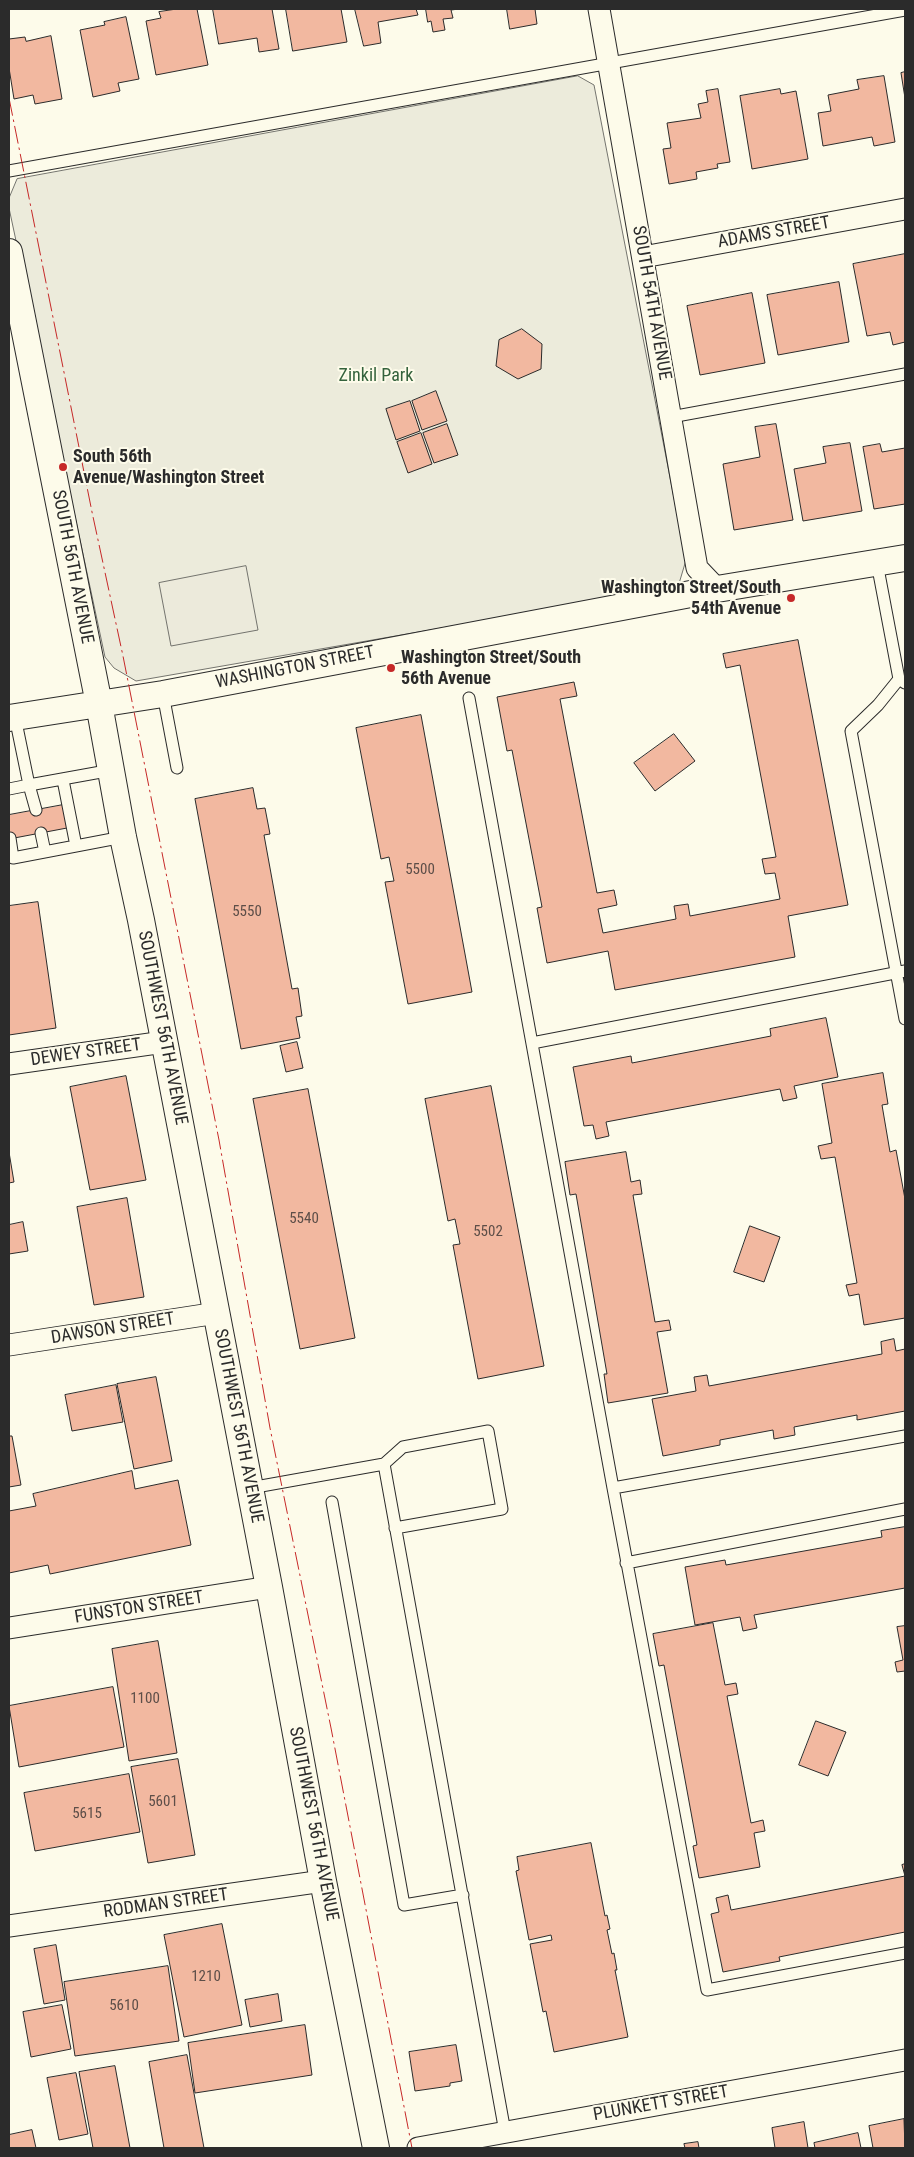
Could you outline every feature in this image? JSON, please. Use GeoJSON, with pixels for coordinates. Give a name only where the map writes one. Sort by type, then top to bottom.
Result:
{"type":"FeatureCollection","features":[{"type":"Feature","properties":{"kind":"street","name":"SOUTH 54TH AVENUE"},"geometry":{"type":"LineString","coordinates":[[599,9],[697,568],[717,588]]}},
{"type":"Feature","properties":{"kind":"street","name":"ADAMS STREET"},"geometry":{"type":"LineString","coordinates":[[643,257],[905,210]]}},
{"type":"Feature","properties":{"kind":"street","name":"SOUTH 56TH AVENUE"},"geometry":{"type":"LineString","coordinates":[[9,252],[99,704]]}},
{"type":"Feature","properties":{"kind":"street","name":"WASHINGTON STREET"},"geometry":{"type":"LineString","coordinates":[[12,717],[163,694],[717,588],[905,558]]}},
{"type":"Feature","properties":{"kind":"street","name":"SOUTHWEST 56TH AVENUE"},"geometry":{"type":"LineString","coordinates":[[99,704],[123,837],[141,920],[269,1587],[323,1881],[376,2148]]}},
{"type":"Feature","properties":{"kind":"street","name":"DEWEY STREET"},"geometry":{"type":"LineString","coordinates":[[9,1064],[164,1042]]}},
{"type":"Feature","properties":{"kind":"street","name":"DAWSON STREET"},"geometry":{"type":"LineString","coordinates":[[9,1345],[216,1313]]}},
{"type":"Feature","properties":{"kind":"street","name":"FUNSTON STREET"},"geometry":{"type":"LineString","coordinates":[[9,1628],[269,1587]]}},
{"type":"Feature","properties":{"kind":"street","name":"RODMAN STREET"},"geometry":{"type":"LineString","coordinates":[[9,1926],[323,1881]]}},
{"type":"Feature","properties":{"kind":"street","name":"PLUNKETT STREET"},"geometry":{"type":"LineString","coordinates":[[418,2148],[905,2060]]}},
{"type":"Feature","properties":{"kind":"lane"},"geometry":{"type":"LineString","coordinates":[[9,171],[905,10]]}},
{"type":"Feature","properties":{"kind":"lane"},"geometry":{"type":"LineString","coordinates":[[670,417],[905,374]]}},
{"type":"Feature","properties":{"kind":"lane"},"geometry":{"type":"LineString","coordinates":[[878,563],[902,681],[851,731],[901,972],[905,1019]]}},
{"type":"Feature","properties":{"kind":"lane"},"geometry":{"type":"LineString","coordinates":[[163,694],[177,768]]}},
{"type":"Feature","properties":{"kind":"lane"},"geometry":{"type":"LineString","coordinates":[[469,698],[612,1488],[707,1990],[905,1953]]}},
{"type":"Feature","properties":{"kind":"lane"},"geometry":{"type":"LineString","coordinates":[[12,717],[36,810]]}},
{"type":"Feature","properties":{"kind":"lane"},"geometry":{"type":"LineString","coordinates":[[9,789],[112,770]]}},
{"type":"Feature","properties":{"kind":"lane"},"geometry":{"type":"LineString","coordinates":[[63,780],[76,846]]}},
{"type":"Feature","properties":{"kind":"lane"},"geometry":{"type":"LineString","coordinates":[[41,833],[45,852]]}},
{"type":"Feature","properties":{"kind":"lane"},"geometry":{"type":"LineString","coordinates":[[10,838],[13,858],[123,837]]}},
{"type":"Feature","properties":{"kind":"lane"},"geometry":{"type":"LineString","coordinates":[[532,1043],[901,972]]}},
{"type":"Feature","properties":{"kind":"lane"},"geometry":{"type":"LineString","coordinates":[[250,1488],[384,1464],[403,1447],[488,1431],[502,1509],[396,1528]]}},
{"type":"Feature","properties":{"kind":"lane"},"geometry":{"type":"LineString","coordinates":[[612,1488],[905,1436]]}},
{"type":"Feature","properties":{"kind":"lane"},"geometry":{"type":"LineString","coordinates":[[384,1464],[505,2132]]}},
{"type":"Feature","properties":{"kind":"lane"},"geometry":{"type":"LineString","coordinates":[[332,1502],[404,1905],[463,1895]]}},
{"type":"Feature","properties":{"kind":"lane"},"geometry":{"type":"LineString","coordinates":[[626,1563],[905,1509]]}},
{"type":"Feature","properties":{"kind":"green space","name":"Zinkil Park"},"geometry":{"type":"Polygon","coordinates":[[[578,76],[594,85],[686,560],[678,587],[136,681],[114,668],[105,657],[9,208],[9,198],[17,179],[578,76]]]}},
{"type":"Feature","properties":{"kind":"shaded area"},"geometry":{"type":"Polygon","coordinates":[[[246,566],[258,630],[171,646],[159,583],[246,566]]]}},
{"type":"Feature","properties":{"kind":"building"},"geometry":{"type":"Polygon","coordinates":[[[177,9],[197,9],[208,65],[156,75],[146,21],[161,18],[159,12],[177,9]]]}},
{"type":"Feature","properties":{"kind":"building"},"geometry":{"type":"Polygon","coordinates":[[[213,9],[272,9],[279,49],[259,52],[257,38],[219,44],[213,9]]]}},
{"type":"Feature","properties":{"kind":"building"},"geometry":{"type":"Polygon","coordinates":[[[286,9],[341,9],[347,42],[293,51],[286,9]]]}},
{"type":"Feature","properties":{"kind":"building"},"geometry":{"type":"Polygon","coordinates":[[[355,9],[416,9],[418,15],[378,22],[381,43],[364,46],[355,9]]]}},
{"type":"Feature","properties":{"kind":"building"},"geometry":{"type":"Polygon","coordinates":[[[426,9],[459,9],[451,10],[453,18],[443,19],[445,30],[433,32],[431,21],[428,22],[426,9]]]}},
{"type":"Feature","properties":{"kind":"building"},"geometry":{"type":"Polygon","coordinates":[[[507,9],[535,9],[537,24],[510,29],[507,9]]]}},
{"type":"Feature","properties":{"kind":"building"},"geometry":{"type":"Polygon","coordinates":[[[126,17],[139,79],[118,83],[120,91],[93,97],[80,30],[105,25],[104,22],[126,17]]]}},
{"type":"Feature","properties":{"kind":"building"},"geometry":{"type":"Polygon","coordinates":[[[51,36],[62,99],[35,104],[33,95],[14,99],[9,68],[9,39],[25,37],[26,41],[51,36]]]}},
{"type":"Feature","properties":{"kind":"building"},"geometry":{"type":"Polygon","coordinates":[[[905,72],[905,98],[901,73],[905,72]]]}},
{"type":"Feature","properties":{"kind":"building"},"geometry":{"type":"Polygon","coordinates":[[[884,76],[895,142],[874,146],[872,137],[823,146],[818,113],[831,111],[828,95],[859,89],[857,80],[884,76]]]}},
{"type":"Feature","properties":{"kind":"building"},"geometry":{"type":"Polygon","coordinates":[[[718,89],[730,162],[717,164],[718,168],[696,172],[697,179],[669,184],[663,149],[671,148],[667,123],[701,118],[698,104],[708,102],[706,91],[718,89]]]}},
{"type":"Feature","properties":{"kind":"building"},"geometry":{"type":"Polygon","coordinates":[[[780,89],[781,94],[796,91],[808,159],[752,169],[740,96],[780,89]]]}},
{"type":"Feature","properties":{"kind":"building"},"geometry":{"type":"Polygon","coordinates":[[[905,254],[905,342],[893,345],[890,332],[867,336],[853,264],[905,254]]]}},
{"type":"Feature","properties":{"kind":"building"},"geometry":{"type":"Polygon","coordinates":[[[839,282],[849,342],[778,355],[767,295],[839,282]]]}},
{"type":"Feature","properties":{"kind":"building"},"geometry":{"type":"Polygon","coordinates":[[[752,293],[765,363],[700,375],[687,306],[752,293]]]}},
{"type":"Feature","properties":{"kind":"building"},"geometry":{"type":"Polygon","coordinates":[[[522,329],[542,344],[541,369],[518,379],[496,366],[499,340],[522,329]]]}},
{"type":"Feature","properties":{"kind":"building"},"geometry":{"type":"Polygon","coordinates":[[[436,391],[447,421],[422,430],[412,401],[436,391]]]}},
{"type":"Feature","properties":{"kind":"building"},"geometry":{"type":"Polygon","coordinates":[[[410,401],[420,431],[396,440],[386,409],[410,401]]]}},
{"type":"Feature","properties":{"kind":"building"},"geometry":{"type":"Polygon","coordinates":[[[447,424],[458,455],[434,463],[423,433],[447,424]]]}},
{"type":"Feature","properties":{"kind":"building"},"geometry":{"type":"Polygon","coordinates":[[[776,424],[793,520],[734,530],[723,464],[760,457],[755,427],[776,424]]]}},
{"type":"Feature","properties":{"kind":"building"},"geometry":{"type":"Polygon","coordinates":[[[421,433],[432,464],[408,473],[397,442],[421,433]]]}},
{"type":"Feature","properties":{"kind":"building"},"geometry":{"type":"Polygon","coordinates":[[[850,443],[862,511],[803,521],[794,469],[826,463],[823,447],[850,443]]]}},
{"type":"Feature","properties":{"kind":"building"},"geometry":{"type":"Polygon","coordinates":[[[880,444],[882,452],[905,448],[905,504],[874,509],[863,447],[880,444]]]}},
{"type":"Feature","properties":{"kind":"building"},"geometry":{"type":"Polygon","coordinates":[[[798,640],[848,905],[788,916],[795,957],[615,990],[608,951],[547,963],[537,908],[542,907],[512,750],[507,751],[497,697],[574,682],[577,696],[560,699],[597,893],[614,890],[617,905],[598,909],[603,933],[676,919],[674,906],[688,904],[690,916],[780,899],[775,873],[765,874],[762,859],[776,857],[740,665],[726,668],[723,654],[798,640]]]}},
{"type":"Feature","properties":{"kind":"building"},"geometry":{"type":"Polygon","coordinates":[[[421,715],[472,992],[408,1004],[385,882],[394,881],[389,857],[381,859],[356,728],[421,715]]]}},
{"type":"Feature","properties":{"kind":"building"},"geometry":{"type":"Polygon","coordinates":[[[674,734],[695,761],[655,791],[634,763],[674,734]]]}},
{"type":"Feature","properties":{"kind":"building"},"geometry":{"type":"Polygon","coordinates":[[[253,788],[257,809],[265,808],[270,834],[264,835],[292,989],[298,988],[302,1016],[296,1017],[300,1038],[241,1049],[195,799],[253,788]]]}},
{"type":"Feature","properties":{"kind":"building"},"geometry":{"type":"Polygon","coordinates":[[[63,805],[67,828],[9,839],[9,815],[63,805]]]}},
{"type":"Feature","properties":{"kind":"building"},"geometry":{"type":"Polygon","coordinates":[[[38,902],[56,1028],[9,1035],[9,906],[38,902]]]}},
{"type":"Feature","properties":{"kind":"building"},"geometry":{"type":"Polygon","coordinates":[[[826,1018],[838,1077],[794,1086],[797,1098],[783,1101],[780,1089],[606,1122],[609,1136],[596,1139],[593,1125],[584,1126],[573,1067],[631,1056],[632,1063],[771,1036],[770,1029],[826,1018]]]}},
{"type":"Feature","properties":{"kind":"building"},"geometry":{"type":"Polygon","coordinates":[[[297,1042],[303,1068],[286,1072],[280,1046],[297,1042]]]}},
{"type":"Feature","properties":{"kind":"building"},"geometry":{"type":"Polygon","coordinates":[[[883,1073],[888,1104],[882,1105],[890,1152],[896,1150],[905,1199],[905,1318],[864,1325],[859,1294],[849,1296],[846,1285],[857,1283],[835,1157],[821,1159],[818,1146],[832,1143],[822,1084],[883,1073]]]}},
{"type":"Feature","properties":{"kind":"building"},"geometry":{"type":"Polygon","coordinates":[[[126,1076],[146,1180],[90,1190],[70,1087],[126,1076]]]}},
{"type":"Feature","properties":{"kind":"building"},"geometry":{"type":"Polygon","coordinates":[[[491,1086],[544,1366],[478,1379],[453,1245],[460,1244],[455,1219],[448,1221],[425,1099],[491,1086]]]}},
{"type":"Feature","properties":{"kind":"building"},"geometry":{"type":"Polygon","coordinates":[[[308,1089],[355,1338],[300,1349],[253,1099],[308,1089]]]}},
{"type":"Feature","properties":{"kind":"building"},"geometry":{"type":"Polygon","coordinates":[[[9,1152],[14,1182],[9,1183],[9,1152]]]}},
{"type":"Feature","properties":{"kind":"building"},"geometry":{"type":"Polygon","coordinates":[[[626,1152],[631,1182],[640,1180],[642,1194],[633,1195],[655,1322],[669,1320],[671,1330],[657,1332],[668,1393],[608,1403],[604,1374],[607,1374],[576,1194],[570,1195],[565,1162],[626,1152]]]}},
{"type":"Feature","properties":{"kind":"building"},"geometry":{"type":"Polygon","coordinates":[[[127,1198],[144,1297],[94,1305],[77,1207],[127,1198]]]}},
{"type":"Feature","properties":{"kind":"building"},"geometry":{"type":"Polygon","coordinates":[[[23,1222],[28,1251],[9,1254],[9,1225],[23,1222]]]}},
{"type":"Feature","properties":{"kind":"building"},"geometry":{"type":"Polygon","coordinates":[[[750,1226],[780,1237],[764,1282],[734,1272],[750,1226]]]}},
{"type":"Feature","properties":{"kind":"building"},"geometry":{"type":"Polygon","coordinates":[[[894,1339],[896,1351],[905,1349],[905,1411],[857,1420],[857,1415],[794,1427],[795,1435],[774,1439],[773,1430],[720,1440],[720,1445],[663,1456],[652,1399],[696,1391],[694,1377],[707,1375],[709,1386],[882,1354],[881,1342],[894,1339]]]}},
{"type":"Feature","properties":{"kind":"building"},"geometry":{"type":"Polygon","coordinates":[[[156,1377],[172,1461],[134,1469],[117,1384],[156,1377]]]}},
{"type":"Feature","properties":{"kind":"building"},"geometry":{"type":"Polygon","coordinates":[[[116,1385],[123,1422],[72,1431],[65,1395],[116,1385]]]}},
{"type":"Feature","properties":{"kind":"building"},"geometry":{"type":"Polygon","coordinates":[[[9,1436],[12,1436],[21,1485],[9,1487],[9,1436]]]}},
{"type":"Feature","properties":{"kind":"building"},"geometry":{"type":"Polygon","coordinates":[[[132,1471],[135,1489],[178,1480],[191,1545],[50,1574],[48,1565],[9,1573],[9,1511],[36,1506],[33,1494],[132,1471]]]}},
{"type":"Feature","properties":{"kind":"building"},"geometry":{"type":"Polygon","coordinates":[[[905,1527],[905,1588],[754,1615],[757,1628],[743,1631],[740,1617],[695,1625],[685,1567],[725,1560],[726,1565],[882,1537],[881,1531],[905,1527]]]}},
{"type":"Feature","properties":{"kind":"building"},"geometry":{"type":"Polygon","coordinates":[[[713,1623],[725,1685],[736,1683],[738,1694],[727,1696],[751,1823],[763,1820],[765,1831],[754,1833],[760,1867],[699,1878],[693,1846],[697,1845],[664,1665],[659,1666],[653,1634],[713,1623]]]}},
{"type":"Feature","properties":{"kind":"building"},"geometry":{"type":"Polygon","coordinates":[[[905,1626],[905,1671],[897,1672],[895,1662],[903,1660],[897,1627],[905,1626]]]}},
{"type":"Feature","properties":{"kind":"building"},"geometry":{"type":"Polygon","coordinates":[[[158,1641],[177,1753],[129,1761],[112,1649],[158,1641]]]}},
{"type":"Feature","properties":{"kind":"building"},"geometry":{"type":"Polygon","coordinates":[[[113,1687],[124,1747],[19,1767],[9,1706],[113,1687]]]}},
{"type":"Feature","properties":{"kind":"building"},"geometry":{"type":"Polygon","coordinates":[[[816,1721],[846,1732],[828,1776],[799,1765],[816,1721]]]}},
{"type":"Feature","properties":{"kind":"building"},"geometry":{"type":"Polygon","coordinates":[[[178,1759],[195,1855],[148,1863],[131,1767],[178,1759]]]}},
{"type":"Feature","properties":{"kind":"building"},"geometry":{"type":"Polygon","coordinates":[[[129,1774],[140,1832],[35,1851],[24,1793],[129,1774]]]}},
{"type":"Feature","properties":{"kind":"building"},"geometry":{"type":"Polygon","coordinates":[[[591,1843],[605,1916],[607,1915],[610,1929],[607,1930],[612,1954],[614,1953],[617,1970],[615,1970],[628,2037],[554,2052],[546,2011],[543,2012],[530,1944],[552,1940],[551,1935],[529,1940],[516,1871],[519,1870],[517,1857],[591,1843]]]}},
{"type":"Feature","properties":{"kind":"building"},"geometry":{"type":"Polygon","coordinates":[[[905,1864],[905,1876],[902,1865],[905,1864]]]}},
{"type":"Feature","properties":{"kind":"building"},"geometry":{"type":"Polygon","coordinates":[[[905,1876],[905,1932],[779,1957],[780,1961],[723,1972],[711,1914],[719,1912],[716,1898],[728,1895],[731,1910],[905,1876]]]}},
{"type":"Feature","properties":{"kind":"building"},"geometry":{"type":"Polygon","coordinates":[[[222,1924],[242,2025],[184,2037],[164,1935],[222,1924]]]}},
{"type":"Feature","properties":{"kind":"building"},"geometry":{"type":"Polygon","coordinates":[[[56,1945],[65,2000],[44,2004],[34,1949],[56,1945]]]}},
{"type":"Feature","properties":{"kind":"building"},"geometry":{"type":"Polygon","coordinates":[[[168,1966],[179,2041],[75,2056],[64,1982],[168,1966]]]}},
{"type":"Feature","properties":{"kind":"building"},"geometry":{"type":"Polygon","coordinates":[[[278,1994],[282,2021],[250,2027],[245,2000],[278,1994]]]}},
{"type":"Feature","properties":{"kind":"building"},"geometry":{"type":"Polygon","coordinates":[[[62,2005],[71,2049],[31,2057],[23,2012],[62,2005]]]}},
{"type":"Feature","properties":{"kind":"building"},"geometry":{"type":"Polygon","coordinates":[[[305,2025],[312,2075],[195,2093],[188,2043],[305,2025]]]}},
{"type":"Feature","properties":{"kind":"building"},"geometry":{"type":"Polygon","coordinates":[[[456,2045],[462,2081],[450,2083],[450,2086],[415,2091],[409,2052],[456,2045]]]}},
{"type":"Feature","properties":{"kind":"building"},"geometry":{"type":"Polygon","coordinates":[[[187,2055],[204,2148],[164,2148],[149,2062],[187,2055]]]}},
{"type":"Feature","properties":{"kind":"building"},"geometry":{"type":"Polygon","coordinates":[[[115,2066],[130,2148],[93,2148],[79,2072],[115,2066]]]}},
{"type":"Feature","properties":{"kind":"building"},"geometry":{"type":"Polygon","coordinates":[[[76,2073],[88,2134],[59,2140],[47,2078],[76,2073]]]}},
{"type":"Feature","properties":{"kind":"building"},"geometry":{"type":"Polygon","coordinates":[[[904,2119],[905,2148],[873,2148],[869,2126],[904,2119]]]}},
{"type":"Feature","properties":{"kind":"building"},"geometry":{"type":"Polygon","coordinates":[[[804,2122],[808,2148],[775,2148],[772,2128],[804,2122]]]}},
{"type":"Feature","properties":{"kind":"building"},"geometry":{"type":"Polygon","coordinates":[[[32,2130],[36,2148],[9,2148],[9,2135],[32,2130]]]}},
{"type":"Feature","properties":{"kind":"building"},"geometry":{"type":"Polygon","coordinates":[[[858,2133],[861,2148],[815,2148],[814,2143],[858,2133]]]}},
{"type":"Feature","properties":{"kind":"building"},"geometry":{"type":"Polygon","coordinates":[[[698,2142],[699,2148],[685,2148],[684,2144],[698,2142]]]}},
{"type":"Feature","properties":{"kind":"power"},"geometry":{"type":"LineString","coordinates":[[9,98],[92,512],[123,656],[219,1140],[270,1428],[331,1728],[412,2148]]}},
{"type":"Feature","properties":{"kind":"place","name":"South 56th Avenue/Washington Street"},"geometry":{"type":"Point","coordinates":[63,467]}},
{"type":"Feature","properties":{"kind":"place","name":"Washington Street/South 54th Avenue"},"geometry":{"type":"Point","coordinates":[791,598]}},
{"type":"Feature","properties":{"kind":"place","name":"Washington Street/South 56th Avenue"},"geometry":{"type":"Point","coordinates":[391,668]}}]}
